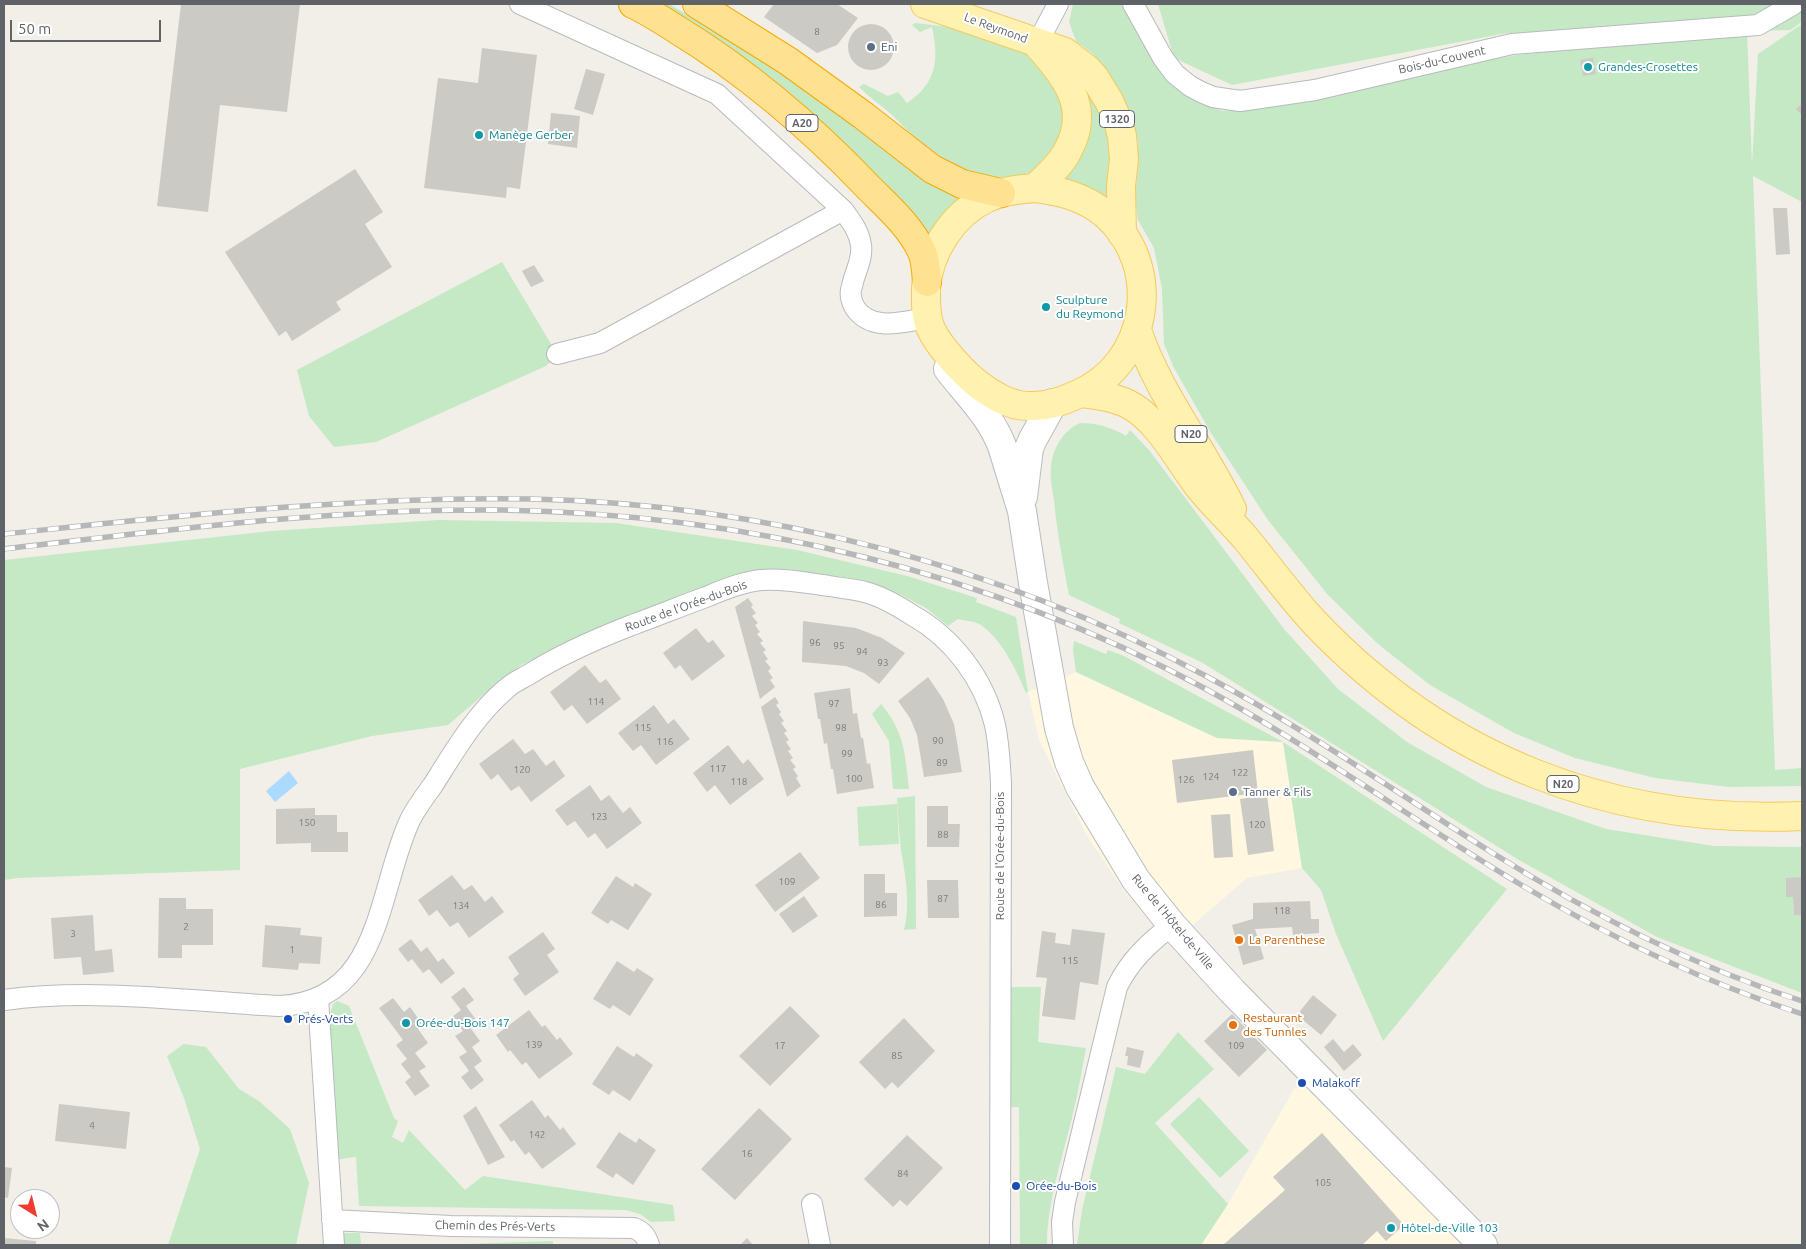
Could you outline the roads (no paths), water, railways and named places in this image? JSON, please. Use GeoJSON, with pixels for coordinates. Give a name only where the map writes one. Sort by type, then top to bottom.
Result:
{"type":"FeatureCollection","features":[{"type":"Feature","properties":{"kind":"highway","name":"A20"},"geometry":{"type":"LineString","coordinates":[[633,4],[701,44],[743,74],[781,103],[824,143],[898,217],[913,236],[926,266],[927,282]]}},
{"type":"Feature","properties":{"kind":"highway"},"geometry":{"type":"LineString","coordinates":[[697,4],[788,61],[932,168],[962,184],[1001,193]]}},
{"type":"Feature","properties":{"kind":"main road","name":"Le Reymond"},"geometry":{"type":"LineString","coordinates":[[926,4],[1017,35],[1037,44]]}},
{"type":"Feature","properties":{"kind":"main road","name":"1320"},"geometry":{"type":"LineString","coordinates":[[1035,188],[1059,164],[1068,151],[1074,137],[1077,115],[1069,86],[1037,44]]}},
{"type":"Feature","properties":{"kind":"main road","name":"1320"},"geometry":{"type":"LineString","coordinates":[[1037,44],[1065,52],[1075,59],[1095,78],[1110,101],[1118,122],[1123,148],[1121,186],[1122,234]]}},
{"type":"Feature","properties":{"kind":"main road","name":"N20"},"geometry":{"type":"LineString","coordinates":[[1035,188],[1060,191],[1077,197],[1105,215],[1122,234],[1136,260],[1141,280],[1142,305],[1137,330],[1129,348],[1113,371],[1093,387],[1053,404],[1025,406],[1001,399],[986,390],[956,363],[929,324],[926,302],[927,282],[930,264],[939,244],[956,220],[977,204],[1001,193],[1035,188]]}},
{"type":"Feature","properties":{"kind":"main road","name":"Rue de l'Hôtel-de-Ville"},"geometry":{"type":"LineString","coordinates":[[929,324],[932,342],[942,362],[977,402],[999,437],[1022,511],[1051,694],[1059,728],[1080,787],[1136,880],[1172,925],[1232,991],[1483,1245]]}},
{"type":"Feature","properties":{"kind":"main road","name":"N20"},"geometry":{"type":"LineString","coordinates":[[1137,330],[1148,360],[1208,464],[1246,539]]}},
{"type":"Feature","properties":{"kind":"main road","name":"N20"},"geometry":{"type":"LineString","coordinates":[[1081,393],[1106,396],[1129,404],[1144,415],[1154,425],[1185,469],[1212,502],[1246,539],[1313,620],[1336,644],[1382,685],[1437,724],[1510,764],[1552,780],[1631,804],[1676,812],[1720,816],[1802,816]]}},
{"type":"Feature","properties":{"kind":"main road","name":"Rue de l'Hôtel-de-Ville"},"geometry":{"type":"LineString","coordinates":[[1022,511],[1029,448],[1053,404]]}},
{"type":"Feature","properties":{"kind":"street"},"geometry":{"type":"LineString","coordinates":[[520,4],[717,94],[843,210],[852,222],[861,243],[859,267],[850,295],[853,306],[860,315],[877,323],[929,324]]}},
{"type":"Feature","properties":{"kind":"street","name":"Bois-du-Couvent"},"geometry":{"type":"LineString","coordinates":[[1133,4],[1163,58],[1182,80],[1213,97],[1240,102],[1315,90],[1512,44],[1758,25],[1794,4]]}},
{"type":"Feature","properties":{"kind":"street"},"geometry":{"type":"LineString","coordinates":[[1037,44],[1057,5]]}},
{"type":"Feature","properties":{"kind":"street"},"geometry":{"type":"LineString","coordinates":[[557,354],[600,343],[843,210]]}},
{"type":"Feature","properties":{"kind":"street","name":"Route de l'Orée-du-Bois"},"geometry":{"type":"LineString","coordinates":[[4,1000],[70,995],[279,1006],[295,1005],[318,998],[343,983],[358,964],[378,923],[382,902],[410,819],[478,718],[506,688],[553,659],[604,636],[726,589],[758,580],[783,579],[866,592],[898,606],[919,618],[943,636],[964,660],[976,678],[995,723],[1000,750],[1001,783],[1000,1245]]}},
{"type":"Feature","properties":{"kind":"street"},"geometry":{"type":"LineString","coordinates":[[1063,1245],[1062,1229],[1066,1202],[1118,988],[1126,970],[1135,958],[1172,925]]}},
{"type":"Feature","properties":{"kind":"street"},"geometry":{"type":"LineString","coordinates":[[318,998],[334,1245]]}},
{"type":"Feature","properties":{"kind":"street"},"geometry":{"type":"LineString","coordinates":[[812,1204],[820,1245]]}},
{"type":"Feature","properties":{"kind":"street","name":"Chemin des Prés-Verts"},"geometry":{"type":"LineString","coordinates":[[332,1220],[451,1226],[634,1228],[642,1231],[647,1237],[649,1245]]}},
{"type":"Feature","properties":{"kind":"water"},"geometry":{"type":"Polygon","coordinates":[[[289,771],[298,783],[275,802],[266,791],[289,771]]]}},
{"type":"Feature","properties":{"kind":"railway"},"geometry":{"type":"LineString","coordinates":[[4,534],[201,514],[333,504],[465,499],[531,499],[619,503],[706,513],[792,528],[878,548],[962,572],[1045,602],[1126,636],[1241,695],[1349,761],[1491,852],[1603,917],[1721,972],[1802,1001]]}},
{"type":"Feature","properties":{"kind":"railway"},"geometry":{"type":"LineString","coordinates":[[4,549],[315,516],[439,510],[502,510],[594,514],[685,523],[775,537],[864,557],[952,582],[1038,612],[1122,647],[1245,711],[1483,862],[1556,905],[1659,958],[1730,988],[1802,1014]]}},
{"type":"Feature","properties":{"kind":"place","name":"Eni"},"geometry":{"type":"Point","coordinates":[871,47]}},
{"type":"Feature","properties":{"kind":"place","name":"Grandes-Crosettes"},"geometry":{"type":"Point","coordinates":[1588,67]}},
{"type":"Feature","properties":{"kind":"place","name":"Manège Gerber"},"geometry":{"type":"Point","coordinates":[479,135]}},
{"type":"Feature","properties":{"kind":"place","name":"Sculpture du Reymond"},"geometry":{"type":"Point","coordinates":[1046,307]}},
{"type":"Feature","properties":{"kind":"place","name":"Tanner & Fils"},"geometry":{"type":"Point","coordinates":[1233,792]}},
{"type":"Feature","properties":{"kind":"place","name":"La Parenthese"},"geometry":{"type":"Point","coordinates":[1239,940]}},
{"type":"Feature","properties":{"kind":"place","name":"Prés-Verts"},"geometry":{"type":"Point","coordinates":[288,1019]}},
{"type":"Feature","properties":{"kind":"place","name":"Orée-du-Bois 147"},"geometry":{"type":"Point","coordinates":[406,1023]}},
{"type":"Feature","properties":{"kind":"place","name":"Restaurant des Tunnles"},"geometry":{"type":"Point","coordinates":[1233,1025]}},
{"type":"Feature","properties":{"kind":"place","name":"Malakoff"},"geometry":{"type":"Point","coordinates":[1302,1083]}},
{"type":"Feature","properties":{"kind":"place","name":"Orée-du-Bois"},"geometry":{"type":"Point","coordinates":[1016,1186]}},
{"type":"Feature","properties":{"kind":"place","name":"Hôtel-de-Ville 103"},"geometry":{"type":"Point","coordinates":[1391,1228]}}]}
